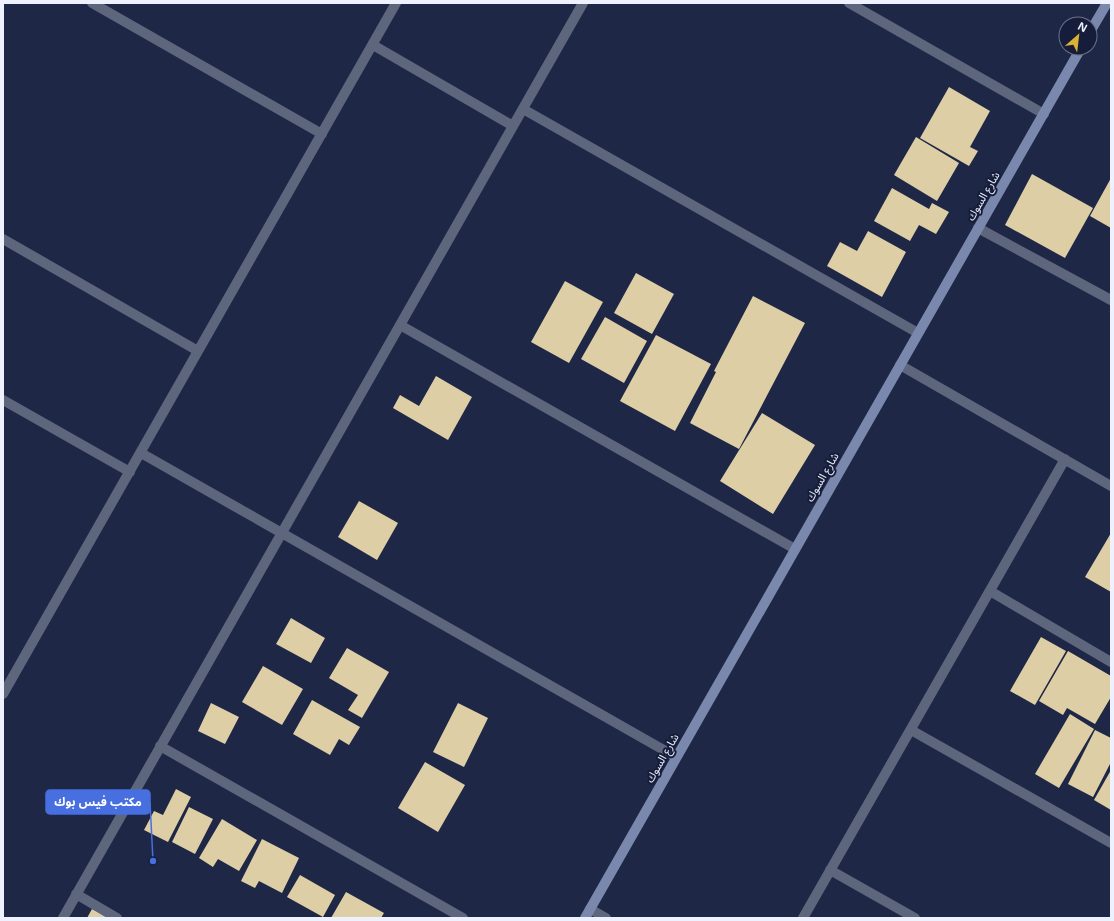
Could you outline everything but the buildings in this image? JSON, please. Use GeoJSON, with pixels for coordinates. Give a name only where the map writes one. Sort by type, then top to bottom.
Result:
{"type":"FeatureCollection","features":[{"type":"Feature","properties":{"kind":"street"},"geometry":{"type":"LineString","coordinates":[[92,3],[322,134]]}},
{"type":"Feature","properties":{"kind":"street"},"geometry":{"type":"LineString","coordinates":[[3,694],[396,3]]}},
{"type":"Feature","properties":{"kind":"street"},"geometry":{"type":"LineString","coordinates":[[63,918],[583,3]]}},
{"type":"Feature","properties":{"kind":"street"},"geometry":{"type":"LineString","coordinates":[[849,3],[1044,114]]}},
{"type":"Feature","properties":{"kind":"street"},"geometry":{"type":"LineString","coordinates":[[1098,18],[1107,3]]}},
{"type":"Feature","properties":{"kind":"street"},"geometry":{"type":"LineString","coordinates":[[373,45],[513,126]]}},
{"type":"Feature","properties":{"kind":"street","name":"شارع السوك"},"geometry":{"type":"LineString","coordinates":[[585,918],[1077,56]]}},
{"type":"Feature","properties":{"kind":"street"},"geometry":{"type":"LineString","coordinates":[[523,108],[918,333]]}},
{"type":"Feature","properties":{"kind":"street"},"geometry":{"type":"LineString","coordinates":[[978,228],[1111,300]]}},
{"type":"Feature","properties":{"kind":"street"},"geometry":{"type":"LineString","coordinates":[[3,239],[198,351]]}},
{"type":"Feature","properties":{"kind":"street"},"geometry":{"type":"LineString","coordinates":[[400,325],[795,549]]}},
{"type":"Feature","properties":{"kind":"street"},"geometry":{"type":"LineString","coordinates":[[900,365],[1111,486]]}},
{"type":"Feature","properties":{"kind":"street"},"geometry":{"type":"LineString","coordinates":[[3,400],[130,472]]}},
{"type":"Feature","properties":{"kind":"street"},"geometry":{"type":"LineString","coordinates":[[141,453],[281,534],[676,757]]}},
{"type":"Feature","properties":{"kind":"street"},"geometry":{"type":"LineString","coordinates":[[803,918],[1065,459]]}},
{"type":"Feature","properties":{"kind":"street"},"geometry":{"type":"LineString","coordinates":[[990,591],[1111,662]]}},
{"type":"Feature","properties":{"kind":"street"},"geometry":{"type":"LineString","coordinates":[[911,730],[1111,843]]}},
{"type":"Feature","properties":{"kind":"street"},"geometry":{"type":"LineString","coordinates":[[160,746],[463,918]]}},
{"type":"Feature","properties":{"kind":"street"},"geometry":{"type":"LineString","coordinates":[[830,870],[915,918]]}},
{"type":"Feature","properties":{"kind":"street"},"geometry":{"type":"LineString","coordinates":[[76,894],[117,918]]}},
{"type":"Feature","properties":{"kind":"street"},"geometry":{"type":"LineString","coordinates":[[590,909],[606,918]]}},
{"type":"Feature","properties":{"kind":"place","name":"مكتب فيس بوك"},"geometry":{"type":"Point","coordinates":[153,861]}}]}
